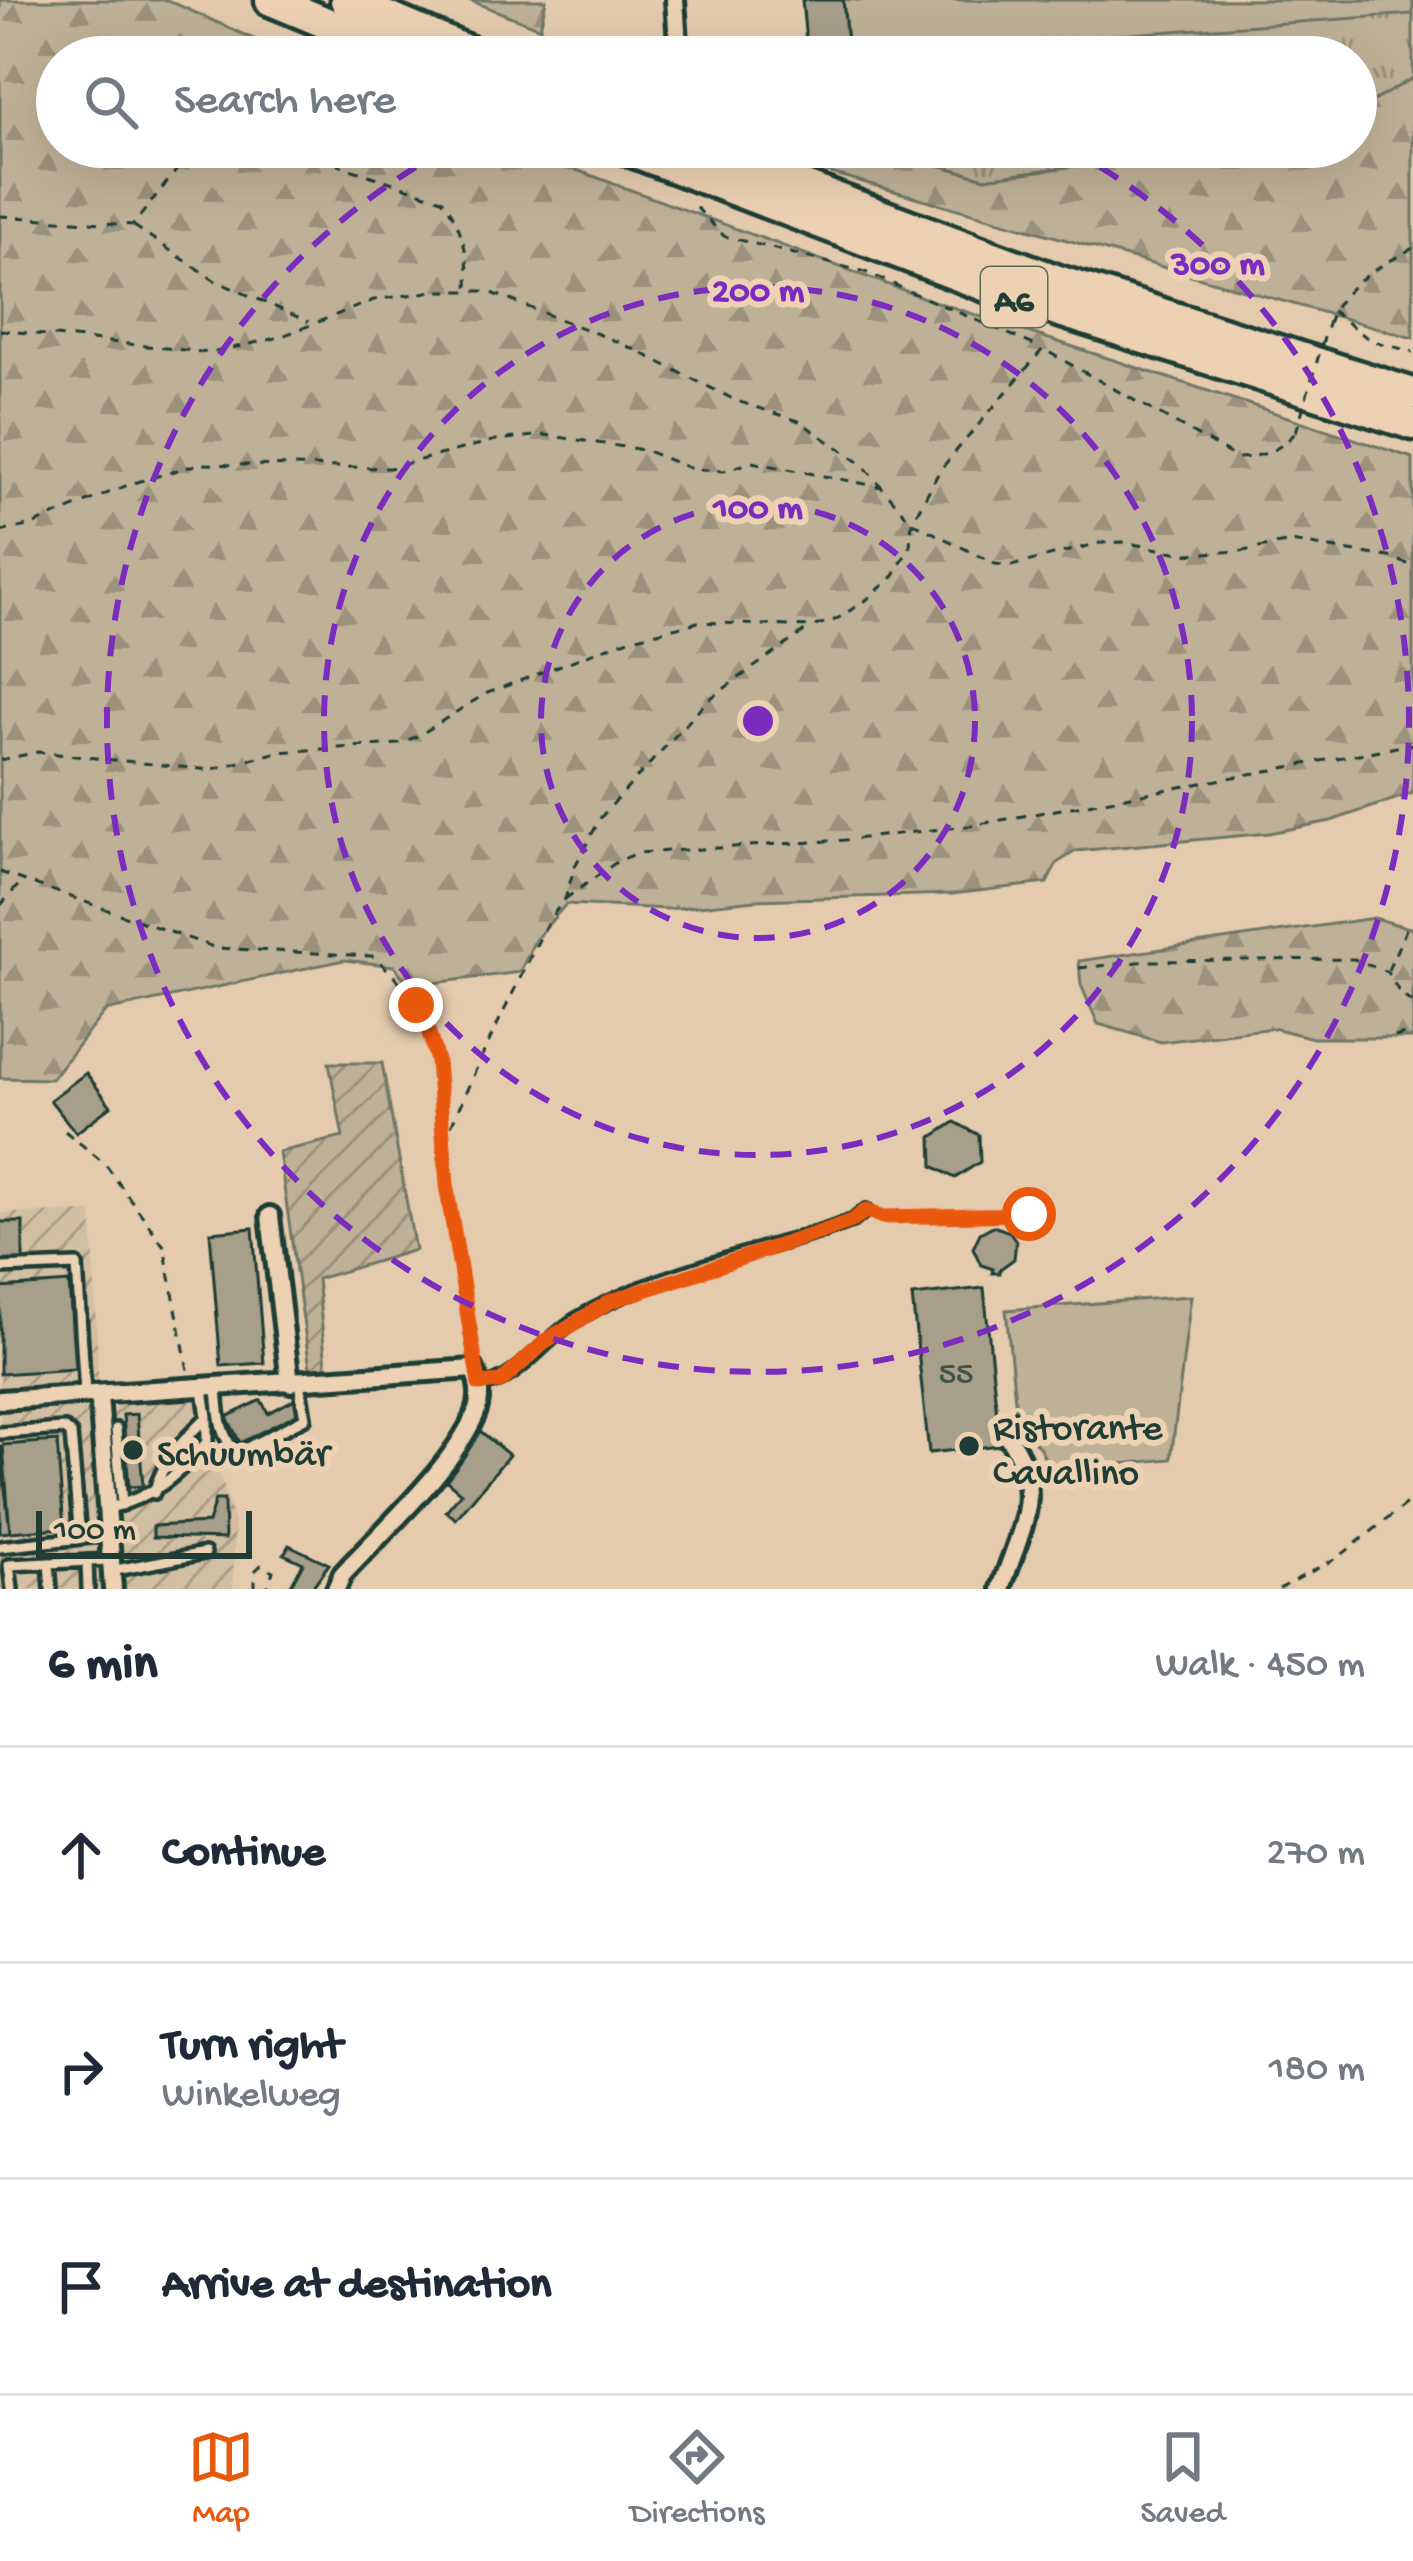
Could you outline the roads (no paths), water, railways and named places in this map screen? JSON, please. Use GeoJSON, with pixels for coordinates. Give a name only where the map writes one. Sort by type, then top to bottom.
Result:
{"type":"FeatureCollection","features":[{"type":"Feature","properties":{"kind":"highway"},"geometry":{"type":"LineString","coordinates":[[271,0],[358,36]]}},
{"type":"Feature","properties":{"kind":"highway"},"geometry":{"type":"LineString","coordinates":[[346,0],[431,36]]}},
{"type":"Feature","properties":{"kind":"highway","name":"A6"},"geometry":{"type":"LineString","coordinates":[[677,168],[1013,296],[1413,424]]}},
{"type":"Feature","properties":{"kind":"highway","name":"A6"},"geometry":{"type":"LineString","coordinates":[[754,168],[1022,269],[1413,394]]}},
{"type":"Feature","properties":{"kind":"street"},"geometry":{"type":"LineString","coordinates":[[675,0],[678,36]]}},
{"type":"Feature","properties":{"kind":"street"},"geometry":{"type":"LineString","coordinates":[[271,1216],[295,1383]]}},
{"type":"Feature","properties":{"kind":"street"},"geometry":{"type":"LineString","coordinates":[[0,1400],[476,1377],[475,1414],[461,1436],[335,1589]]}},
{"type":"Feature","properties":{"kind":"street"},"geometry":{"type":"LineString","coordinates":[[92,1394],[114,1507],[109,1535],[111,1573]]}},
{"type":"Feature","properties":{"kind":"street"},"geometry":{"type":"LineString","coordinates":[[1001,1589],[1031,1493],[1027,1464],[1008,1437]]}},
{"type":"Feature","properties":{"kind":"lane"},"geometry":{"type":"LineString","coordinates":[[476,1377],[501,1382],[547,1340],[611,1301],[827,1230],[866,1210]]}},
{"type":"Feature","properties":{"kind":"lane"},"geometry":{"type":"LineString","coordinates":[[0,1268],[77,1265],[92,1394]]}},
{"type":"Feature","properties":{"kind":"lane"},"geometry":{"type":"LineString","coordinates":[[204,1389],[229,1446],[238,1453],[305,1418],[295,1383]]}},
{"type":"Feature","properties":{"kind":"lane"},"geometry":{"type":"LineString","coordinates":[[116,1429],[114,1507],[154,1493],[207,1442],[204,1389]]}},
{"type":"Feature","properties":{"kind":"lane"},"geometry":{"type":"LineString","coordinates":[[154,1493],[158,1472],[169,1454],[207,1418]]}},
{"type":"Feature","properties":{"kind":"lane"},"geometry":{"type":"LineString","coordinates":[[0,1433],[65,1429],[71,1434],[80,1538]]}},
{"type":"Feature","properties":{"kind":"lane"},"geometry":{"type":"LineString","coordinates":[[0,1547],[109,1535]]}},
{"type":"Feature","properties":{"kind":"lane"},"geometry":{"type":"LineString","coordinates":[[12,1589],[9,1565],[87,1561],[111,1573],[206,1553]]}},
{"type":"Feature","properties":{"kind":"lane"},"geometry":{"type":"LineString","coordinates":[[87,1561],[88,1589]]}},
{"type":"Feature","properties":{"kind":"lane"},"geometry":{"type":"LineString","coordinates":[[49,1563],[51,1589]]}},
{"type":"Feature","properties":{"kind":"place","name":"Ristorante Cavallino"},"geometry":{"type":"Point","coordinates":[969,1446]}},
{"type":"Feature","properties":{"kind":"place","name":"Schuumbär"},"geometry":{"type":"Point","coordinates":[133,1450]}}]}
